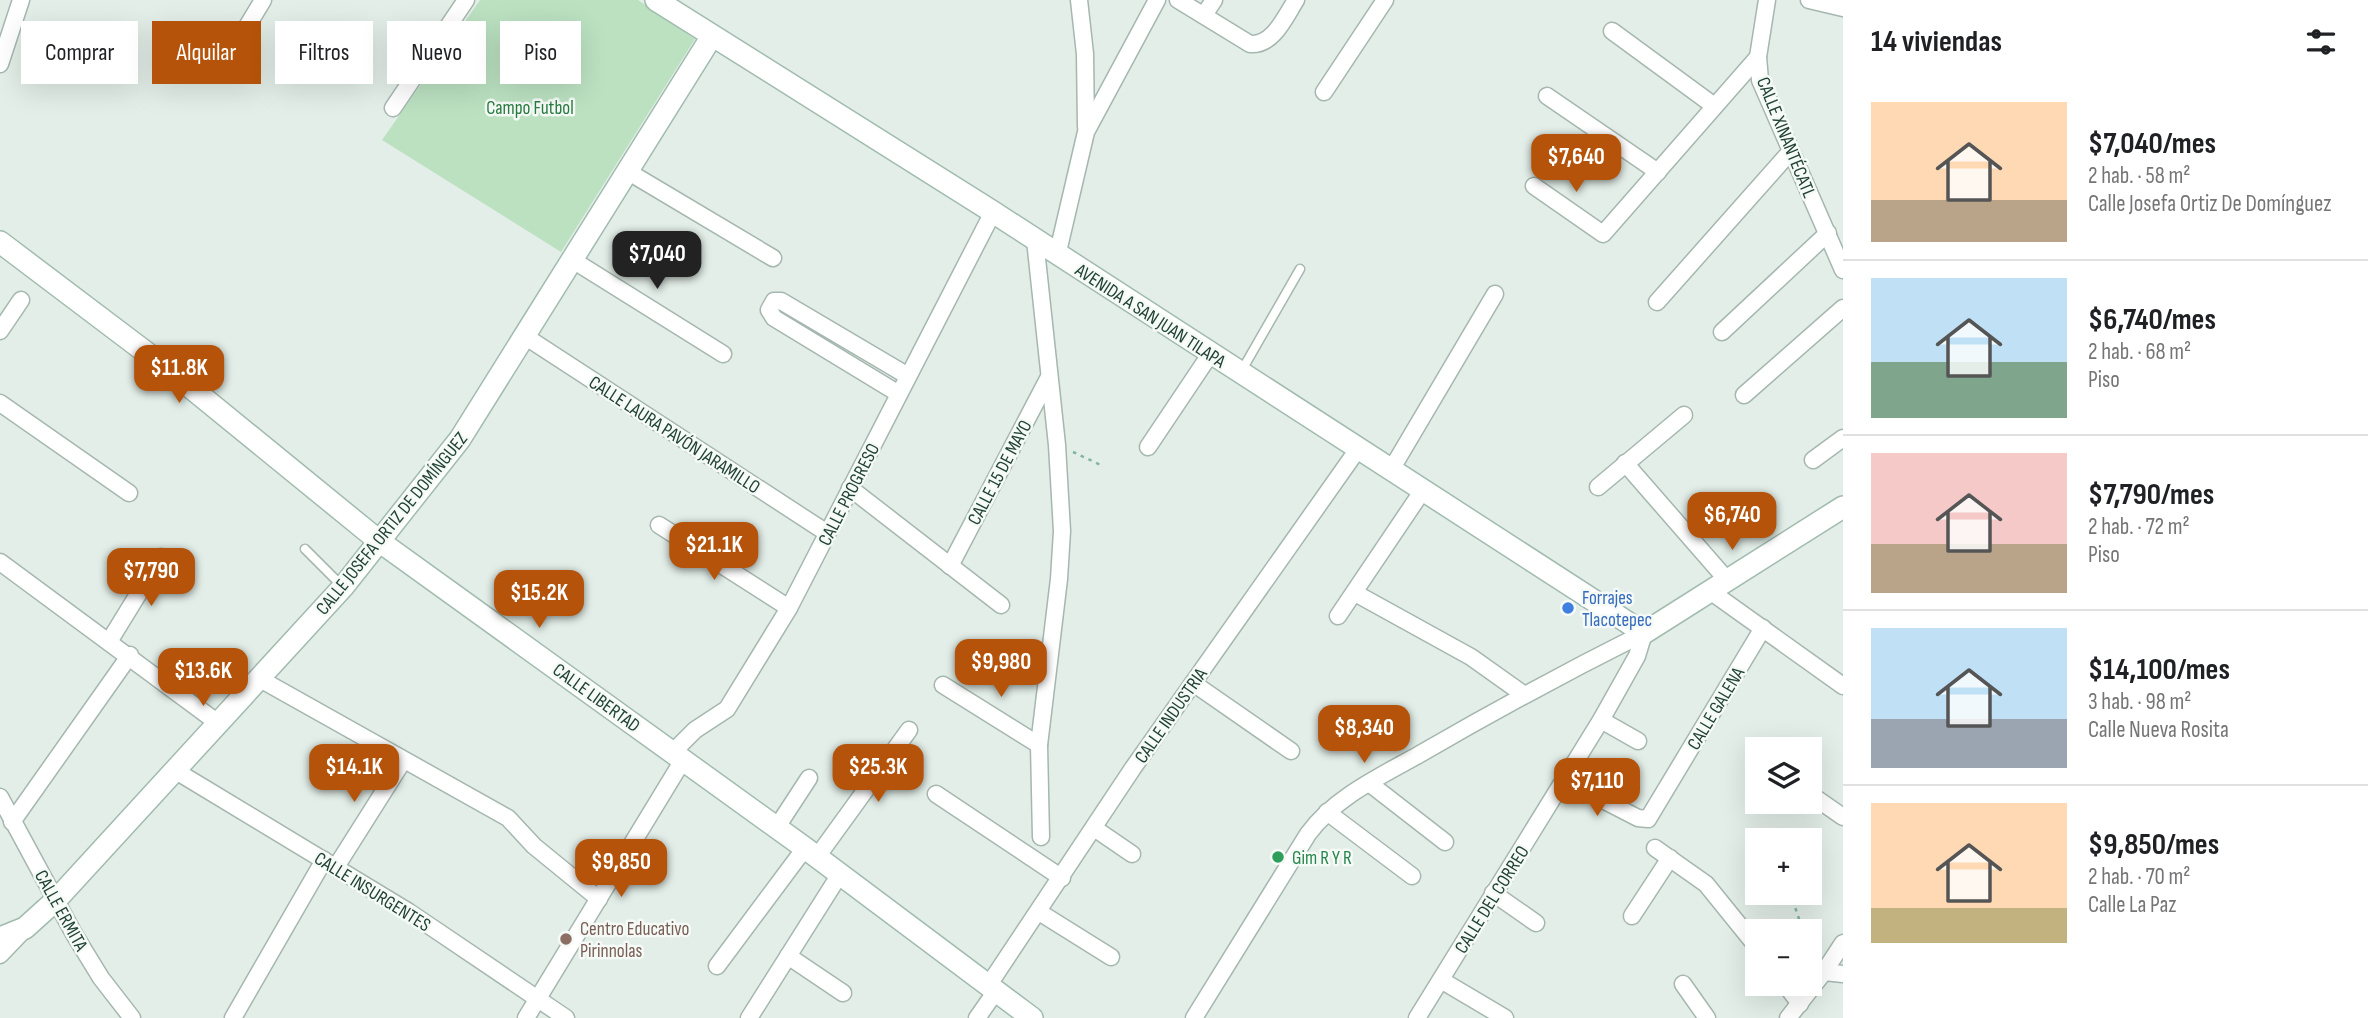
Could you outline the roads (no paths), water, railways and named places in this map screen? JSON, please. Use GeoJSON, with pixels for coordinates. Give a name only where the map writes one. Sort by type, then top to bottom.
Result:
{"type":"FeatureCollection","features":[{"type":"Feature","properties":{"kind":"main road","name":"AVENIDA A SAN JUAN TILAPA"},"geometry":{"type":"LineString","coordinates":[[656,0],[993,212],[1057,256],[1644,633]]}},
{"type":"Feature","properties":{"kind":"main road","name":"CALLE JOSEFA ORTIZ DE DOMÍNGUEZ"},"geometry":{"type":"LineString","coordinates":[[26,928],[56,900],[176,771],[343,587],[460,439],[712,36]]}},
{"type":"Feature","properties":{"kind":"main road","name":"CALLE LIBERTAD"},"geometry":{"type":"LineString","coordinates":[[0,242],[168,369],[380,541],[777,827],[1032,1018]]}},
{"type":"Feature","properties":{"kind":"main road"},"geometry":{"type":"LineString","coordinates":[[1644,633],[1843,507]]}},
{"type":"Feature","properties":{"kind":"main road"},"geometry":{"type":"LineString","coordinates":[[0,938],[26,928]]}},
{"type":"Feature","properties":{"kind":"street"},"geometry":{"type":"LineString","coordinates":[[0,64],[21,0]]}},
{"type":"Feature","properties":{"kind":"street"},"geometry":{"type":"LineString","coordinates":[[250,21],[263,0]]}},
{"type":"Feature","properties":{"kind":"street"},"geometry":{"type":"LineString","coordinates":[[393,108],[466,0]]}},
{"type":"Feature","properties":{"kind":"street"},"geometry":{"type":"LineString","coordinates":[[1057,256],[1086,132],[1085,54],[1079,0]]}},
{"type":"Feature","properties":{"kind":"street"},"geometry":{"type":"LineString","coordinates":[[1086,132],[1157,0]]}},
{"type":"Feature","properties":{"kind":"street"},"geometry":{"type":"LineString","coordinates":[[1178,0],[1250,44],[1258,45],[1269,40],[1296,0]]}},
{"type":"Feature","properties":{"kind":"street"},"geometry":{"type":"LineString","coordinates":[[1204,15],[1214,0]]}},
{"type":"Feature","properties":{"kind":"street"},"geometry":{"type":"LineString","coordinates":[[1324,92],[1385,0]]}},
{"type":"Feature","properties":{"kind":"street","name":"CALLE XINANTÉCATL"},"geometry":{"type":"LineString","coordinates":[[1767,0],[1758,57],[1760,80],[1843,270]]}},
{"type":"Feature","properties":{"kind":"street"},"geometry":{"type":"LineString","coordinates":[[1809,0],[1843,8]]}},
{"type":"Feature","properties":{"kind":"street"},"geometry":{"type":"LineString","coordinates":[[1612,31],[1713,105]]}},
{"type":"Feature","properties":{"kind":"street"},"geometry":{"type":"LineString","coordinates":[[1534,186],[1603,234],[1713,105],[1758,57]]}},
{"type":"Feature","properties":{"kind":"street"},"geometry":{"type":"LineString","coordinates":[[1547,96],[1658,172]]}},
{"type":"Feature","properties":{"kind":"street"},"geometry":{"type":"LineString","coordinates":[[1657,302],[1791,151]]}},
{"type":"Feature","properties":{"kind":"street"},"geometry":{"type":"LineString","coordinates":[[626,171],[773,258]]}},
{"type":"Feature","properties":{"kind":"street","name":"CALLE PROGRESO"},"geometry":{"type":"LineString","coordinates":[[526,1018],[599,899],[678,756],[695,730],[727,709],[789,608],[993,212]]}},
{"type":"Feature","properties":{"kind":"street"},"geometry":{"type":"LineString","coordinates":[[1722,332],[1828,233]]}},
{"type":"Feature","properties":{"kind":"street"},"geometry":{"type":"LineString","coordinates":[[1035,240],[1057,445],[1062,556],[1039,745],[1041,837]]}},
{"type":"Feature","properties":{"kind":"street"},"geometry":{"type":"LineString","coordinates":[[571,259],[723,354]]}},
{"type":"Feature","properties":{"kind":"street"},"geometry":{"type":"LineString","coordinates":[[1391,470],[1495,294]]}},
{"type":"Feature","properties":{"kind":"street"},"geometry":{"type":"LineString","coordinates":[[0,331],[21,300]]}},
{"type":"Feature","properties":{"kind":"street"},"geometry":{"type":"LineString","coordinates":[[899,394],[774,317],[769,310],[770,305],[781,301],[908,376]]}},
{"type":"Feature","properties":{"kind":"street"},"geometry":{"type":"LineString","coordinates":[[1744,395],[1843,308]]}},
{"type":"Feature","properties":{"kind":"street","name":"CALLE LAURA PAVÓN JARAMILLO"},"geometry":{"type":"LineString","coordinates":[[523,335],[827,533]]}},
{"type":"Feature","properties":{"kind":"street"},"geometry":{"type":"LineString","coordinates":[[1148,447],[1211,353]]}},
{"type":"Feature","properties":{"kind":"street"},"geometry":{"type":"LineString","coordinates":[[874,378],[883,362]]}},
{"type":"Feature","properties":{"kind":"street","name":"CALLE 15 DE MAYO"},"geometry":{"type":"LineString","coordinates":[[950,566],[1048,379]]}},
{"type":"Feature","properties":{"kind":"street"},"geometry":{"type":"LineString","coordinates":[[0,403],[129,493]]}},
{"type":"Feature","properties":{"kind":"street"},"geometry":{"type":"LineString","coordinates":[[1598,486],[1684,415]]}},
{"type":"Feature","properties":{"kind":"street"},"geometry":{"type":"LineString","coordinates":[[1813,460],[1843,438]]}},
{"type":"Feature","properties":{"kind":"street","name":"CALLE INDUSTRIA"},"geometry":{"type":"LineString","coordinates":[[977,1018],[992,988],[1094,828],[1357,449]]}},
{"type":"Feature","properties":{"kind":"street"},"geometry":{"type":"LineString","coordinates":[[1625,463],[1718,585],[1763,628],[1843,686]]}},
{"type":"Feature","properties":{"kind":"street"},"geometry":{"type":"LineString","coordinates":[[850,488],[1001,605]]}},
{"type":"Feature","properties":{"kind":"street"},"geometry":{"type":"LineString","coordinates":[[1338,616],[1423,491]]}},
{"type":"Feature","properties":{"kind":"street"},"geometry":{"type":"LineString","coordinates":[[659,525],[789,608]]}},
{"type":"Feature","properties":{"kind":"street"},"geometry":{"type":"LineString","coordinates":[[110,640],[161,557]]}},
{"type":"Feature","properties":{"kind":"street"},"geometry":{"type":"LineString","coordinates":[[0,562],[110,640],[218,723]]}},
{"type":"Feature","properties":{"kind":"street"},"geometry":{"type":"LineString","coordinates":[[1355,593],[1471,657],[1523,694]]}},
{"type":"Feature","properties":{"kind":"street","name":"CALLE GALENA"},"geometry":{"type":"LineString","coordinates":[[1564,780],[1644,820],[1650,817],[1763,628]]}},
{"type":"Feature","properties":{"kind":"street"},"geometry":{"type":"LineString","coordinates":[[1194,1018],[1308,834],[1327,812],[1369,783],[1523,694],[1644,633]]}},
{"type":"Feature","properties":{"kind":"street","name":"CALLE DEL CORREO"},"geometry":{"type":"LineString","coordinates":[[1418,1018],[1601,720],[1637,656],[1644,633]]}},
{"type":"Feature","properties":{"kind":"street"},"geometry":{"type":"LineString","coordinates":[[12,822],[130,655]]}},
{"type":"Feature","properties":{"kind":"street"},"geometry":{"type":"LineString","coordinates":[[260,679],[508,818],[534,846],[599,899]]}},
{"type":"Feature","properties":{"kind":"street"},"geometry":{"type":"LineString","coordinates":[[1193,683],[1291,751]]}},
{"type":"Feature","properties":{"kind":"street"},"geometry":{"type":"LineString","coordinates":[[943,685],[1039,745]]}},
{"type":"Feature","properties":{"kind":"street"},"geometry":{"type":"LineString","coordinates":[[1601,720],[1638,741]]}},
{"type":"Feature","properties":{"kind":"street"},"geometry":{"type":"LineString","coordinates":[[717,966],[909,730]]}},
{"type":"Feature","properties":{"kind":"street"},"geometry":{"type":"LineString","coordinates":[[233,1018],[330,864],[403,761]]}},
{"type":"Feature","properties":{"kind":"street","name":"CALLE INSURGENTES"},"geometry":{"type":"LineString","coordinates":[[176,771],[330,864],[538,997],[566,1018]]}},
{"type":"Feature","properties":{"kind":"street"},"geometry":{"type":"LineString","coordinates":[[777,827],[809,778]]}},
{"type":"Feature","properties":{"kind":"street"},"geometry":{"type":"LineString","coordinates":[[1369,783],[1445,842]]}},
{"type":"Feature","properties":{"kind":"street"},"geometry":{"type":"LineString","coordinates":[[936,794],[1062,878]]}},
{"type":"Feature","properties":{"kind":"street","name":"CALLE ERMITA"},"geometry":{"type":"LineString","coordinates":[[0,797],[101,978],[132,1018]]}},
{"type":"Feature","properties":{"kind":"street"},"geometry":{"type":"LineString","coordinates":[[1822,802],[1843,817]]}},
{"type":"Feature","properties":{"kind":"street"},"geometry":{"type":"LineString","coordinates":[[1327,812],[1412,876]]}},
{"type":"Feature","properties":{"kind":"street"},"geometry":{"type":"LineString","coordinates":[[1094,828],[1132,854]]}},
{"type":"Feature","properties":{"kind":"street"},"geometry":{"type":"LineString","coordinates":[[1655,849],[1706,884],[1745,932]]}},
{"type":"Feature","properties":{"kind":"street"},"geometry":{"type":"LineString","coordinates":[[1632,916],[1670,858]]}},
{"type":"Feature","properties":{"kind":"street"},"geometry":{"type":"LineString","coordinates":[[749,1018],[840,874]]}},
{"type":"Feature","properties":{"kind":"street"},"geometry":{"type":"LineString","coordinates":[[1493,893],[1536,923]]}},
{"type":"Feature","properties":{"kind":"street"},"geometry":{"type":"LineString","coordinates":[[1039,912],[1111,957]]}},
{"type":"Feature","properties":{"kind":"street","name":"CALLE JOSEFA ORTIZ DE DOMÍNGUEZ"},"geometry":{"type":"LineString","coordinates":[[0,955],[26,928]]}},
{"type":"Feature","properties":{"kind":"street"},"geometry":{"type":"LineString","coordinates":[[1788,1018],[1843,943]]}},
{"type":"Feature","properties":{"kind":"street"},"geometry":{"type":"LineString","coordinates":[[788,956],[843,993]]}},
{"type":"Feature","properties":{"kind":"street"},"geometry":{"type":"LineString","coordinates":[[1824,972],[1843,974]]}},
{"type":"Feature","properties":{"kind":"street"},"geometry":{"type":"LineString","coordinates":[[1441,980],[1505,1018]]}},
{"type":"Feature","properties":{"kind":"street"},"geometry":{"type":"LineString","coordinates":[[1683,984],[1707,1018]]}},
{"type":"Feature","properties":{"kind":"street"},"geometry":{"type":"LineString","coordinates":[[1794,996],[1800,1004]]}},
{"type":"Feature","properties":{"kind":"lane"},"geometry":{"type":"LineString","coordinates":[[1240,373],[1300,269]]}},
{"type":"Feature","properties":{"kind":"lane"},"geometry":{"type":"LineString","coordinates":[[305,549],[343,587]]}},
{"type":"Feature","properties":{"kind":"place","name":"Forrajes Tlacotepec"},"geometry":{"type":"Point","coordinates":[1568,608]}},
{"type":"Feature","properties":{"kind":"place","name":"Gim R Y R"},"geometry":{"type":"Point","coordinates":[1278,857]}},
{"type":"Feature","properties":{"kind":"place","name":"Centro Educativo Pirinnolas"},"geometry":{"type":"Point","coordinates":[566,939]}},
{"type":"Feature","properties":{"kind":"park label","name":"Campo Futbol"},"geometry":{"type":"Point","coordinates":[530,107]}}]}
